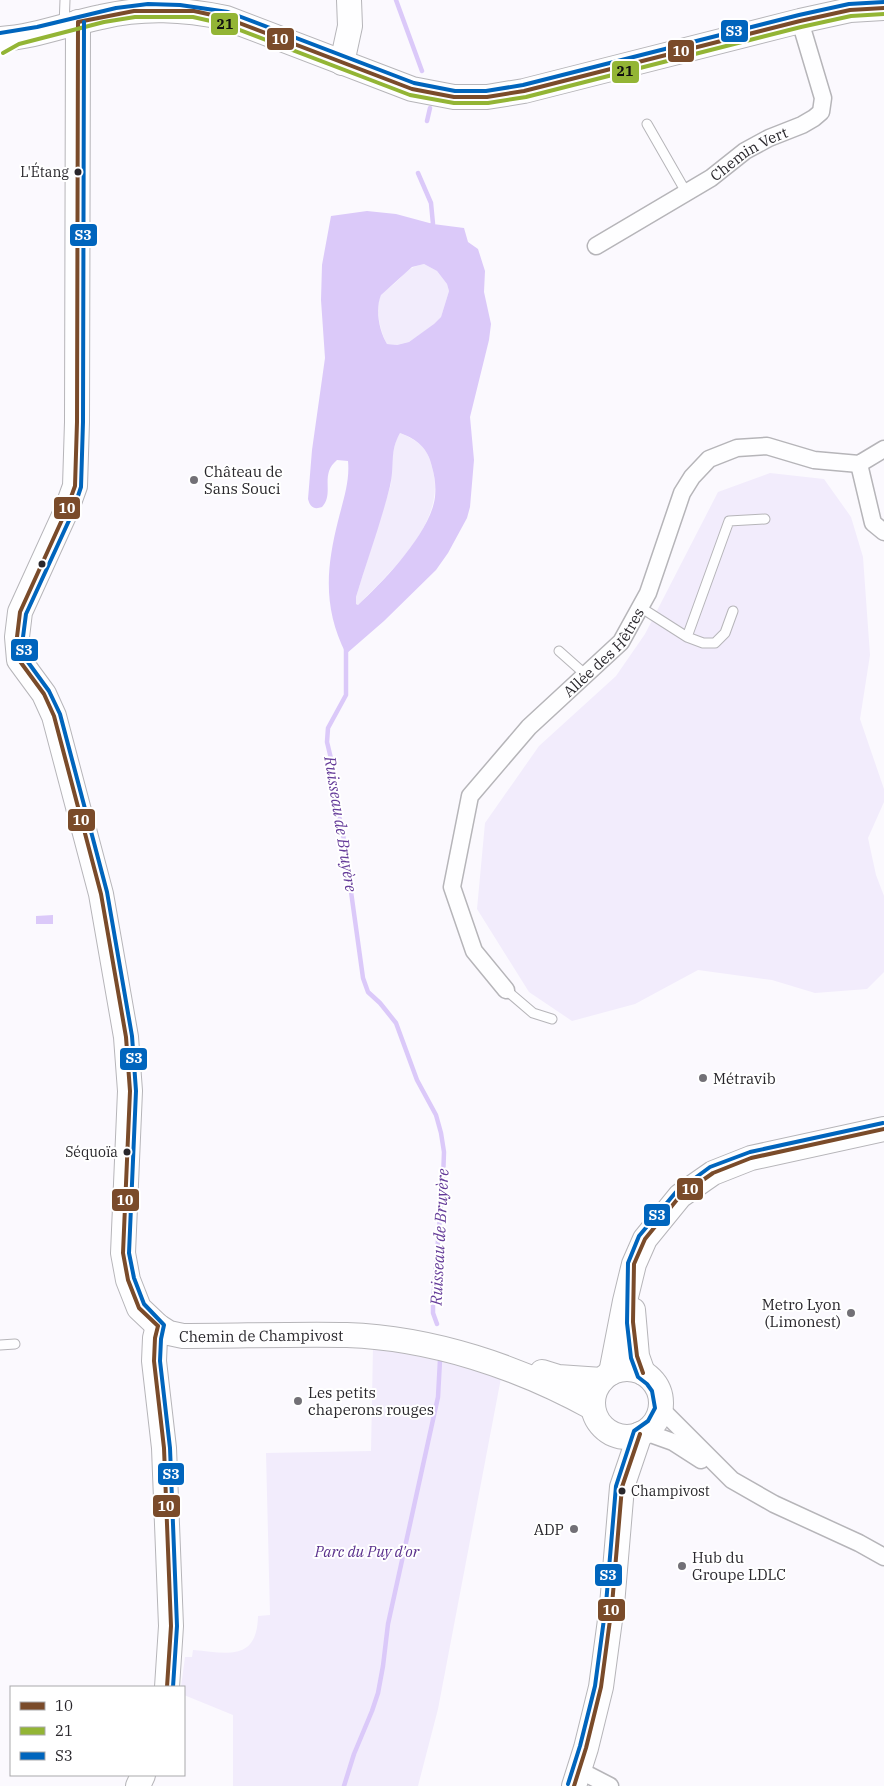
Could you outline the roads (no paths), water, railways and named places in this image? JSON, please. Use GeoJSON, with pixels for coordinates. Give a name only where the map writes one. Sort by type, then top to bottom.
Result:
{"type":"FeatureCollection","features":[{"type":"Feature","properties":{"kind":"street"},"geometry":{"type":"LineString","coordinates":[[342,63],[350,26],[349,0]]}},
{"type":"Feature","properties":{"kind":"street"},"geometry":{"type":"LineString","coordinates":[[6,41],[71,24],[134,11],[194,12],[226,18],[412,89],[454,97],[487,97],[524,91],[800,21],[850,10],[884,8]]}},
{"type":"Feature","properties":{"kind":"street","name":"Chemin Vert"},"geometry":{"type":"LineString","coordinates":[[596,246],[725,168],[745,151],[814,118],[821,112],[823,98],[800,21]]}},
{"type":"Feature","properties":{"kind":"street","name":"Chemin de Champivost"},"geometry":{"type":"LineString","coordinates":[[71,24],[77,422],[75,486],[66,511],[20,612],[17,637],[19,660],[44,694],[54,716],[101,894],[126,1037],[130,1091],[123,1253],[128,1280],[139,1308],[158,1326],[183,1336],[347,1335],[387,1339],[425,1346],[489,1362],[566,1393],[593,1408]]}},
{"type":"Feature","properties":{"kind":"street","name":"Allée des Hêtres"},"geometry":{"type":"LineString","coordinates":[[506,990],[474,951],[452,887],[470,796],[529,727],[621,642],[648,593],[682,493],[692,476],[709,459],[737,448],[767,446],[814,460],[859,464]]}},
{"type":"Feature","properties":{"kind":"street"},"geometry":{"type":"LineString","coordinates":[[884,449],[859,464],[873,523],[884,532]]}},
{"type":"Feature","properties":{"kind":"street"},"geometry":{"type":"LineString","coordinates":[[607,1376],[634,1264],[645,1239],[680,1196],[713,1173],[751,1158],[884,1129]]}},
{"type":"Feature","properties":{"kind":"street"},"geometry":{"type":"LineString","coordinates":[[634,1264],[632,1322],[637,1356],[643,1373]]}},
{"type":"Feature","properties":{"kind":"street"},"geometry":{"type":"LineString","coordinates":[[158,1326],[155,1338],[154,1361],[164,1448],[171,1626],[167,1686]]}},
{"type":"Feature","properties":{"kind":"street","name":"Chemin de Champivost"},"geometry":{"type":"LineString","coordinates":[[489,1362],[512,1364],[558,1377],[607,1376]]}},
{"type":"Feature","properties":{"kind":"street"},"geometry":{"type":"LineString","coordinates":[[610,1786],[576,1778],[601,1687],[612,1605],[622,1487],[643,1433],[658,1418],[661,1410],[661,1399],[658,1388],[643,1373],[633,1369],[622,1369],[607,1376],[596,1388],[593,1408],[601,1425],[608,1431],[618,1436],[629,1437],[643,1433],[674,1443],[712,1468],[774,1504],[859,1543],[884,1557]]}},
{"type":"Feature","properties":{"kind":"street"},"geometry":{"type":"LineString","coordinates":[[661,1410],[732,1480]]}},
{"type":"Feature","properties":{"kind":"street"},"geometry":{"type":"LineString","coordinates":[[608,1431],[622,1487]]}},
{"type":"Feature","properties":{"kind":"lane"},"geometry":{"type":"LineString","coordinates":[[65,0],[71,24]]}},
{"type":"Feature","properties":{"kind":"lane"},"geometry":{"type":"LineString","coordinates":[[646,124],[686,192]]}},
{"type":"Feature","properties":{"kind":"lane"},"geometry":{"type":"LineString","coordinates":[[687,637],[728,521],[765,519]]}},
{"type":"Feature","properties":{"kind":"lane"},"geometry":{"type":"LineString","coordinates":[[640,607],[687,637],[704,643],[715,643],[725,633],[733,611]]}},
{"type":"Feature","properties":{"kind":"lane"},"geometry":{"type":"LineString","coordinates":[[559,651],[586,675]]}},
{"type":"Feature","properties":{"kind":"lane"},"geometry":{"type":"LineString","coordinates":[[506,990],[533,1012],[552,1019]]}},
{"type":"Feature","properties":{"kind":"lane"},"geometry":{"type":"LineString","coordinates":[[0,1345],[15,1344]]}},
{"type":"Feature","properties":{"kind":"waterway"},"geometry":{"type":"LineString","coordinates":[[396,0],[422,71]]}},
{"type":"Feature","properties":{"kind":"waterway"},"geometry":{"type":"LineString","coordinates":[[427,121],[430,108]]}},
{"type":"Feature","properties":{"kind":"waterway","name":"Ruisseau de Bruyère"},"geometry":{"type":"LineString","coordinates":[[418,173],[431,203],[433,224],[429,227]]}},
{"type":"Feature","properties":{"kind":"waterway","name":"Ruisseau de Bruyère"},"geometry":{"type":"LineString","coordinates":[[346,649],[346,695],[328,728],[327,742],[333,767],[332,785],[343,834],[363,978],[368,992],[380,1003],[396,1023],[417,1080],[436,1115],[441,1133],[444,1152],[443,1180],[433,1301],[433,1313],[437,1324]]}},
{"type":"Feature","properties":{"kind":"waterway","name":"Ruisseau de Bruyère"},"geometry":{"type":"LineString","coordinates":[[344,1786],[354,1754],[378,1693],[388,1624],[438,1397],[440,1360]]}},
{"type":"Feature","properties":{"kind":"place","name":"L'Étang"},"geometry":{"type":"Point","coordinates":[78,172]}},
{"type":"Feature","properties":{"kind":"place","name":"Château de Sans Souci"},"geometry":{"type":"Point","coordinates":[194,480]}},
{"type":"Feature","properties":{"kind":"place","name":"Métravib"},"geometry":{"type":"Point","coordinates":[703,1078]}},
{"type":"Feature","properties":{"kind":"place","name":"Séquoïa"},"geometry":{"type":"Point","coordinates":[127,1152]}},
{"type":"Feature","properties":{"kind":"place","name":"Metro Lyon (Limonest)"},"geometry":{"type":"Point","coordinates":[851,1313]}},
{"type":"Feature","properties":{"kind":"place","name":"Les petits chaperons rouges"},"geometry":{"type":"Point","coordinates":[298,1401]}},
{"type":"Feature","properties":{"kind":"place","name":"Champivost"},"geometry":{"type":"Point","coordinates":[622,1491]}},
{"type":"Feature","properties":{"kind":"place","name":"ADP"},"geometry":{"type":"Point","coordinates":[574,1529]}},
{"type":"Feature","properties":{"kind":"place","name":"Hub du Groupe LDLC"},"geometry":{"type":"Point","coordinates":[682,1566]}},
{"type":"Feature","properties":{"kind":"park label","name":"Parc du Puy d'or"},"geometry":{"type":"Point","coordinates":[367,1551]}}]}
